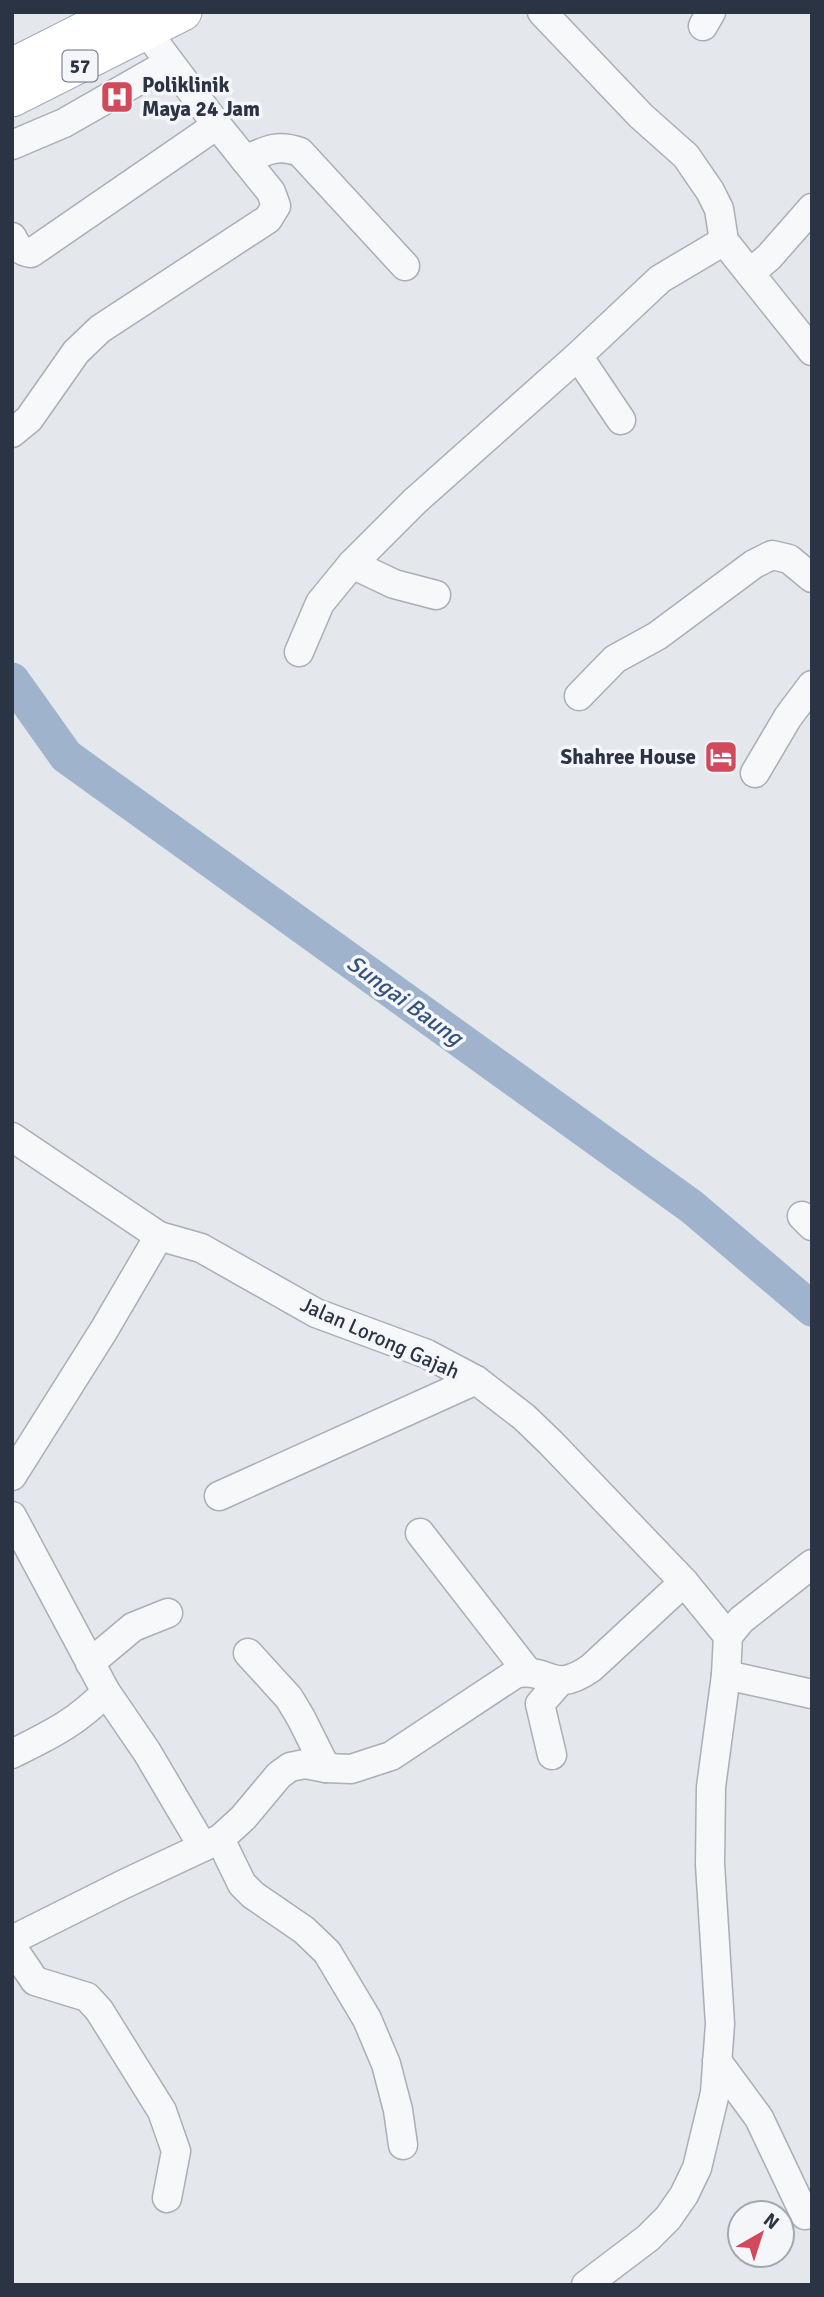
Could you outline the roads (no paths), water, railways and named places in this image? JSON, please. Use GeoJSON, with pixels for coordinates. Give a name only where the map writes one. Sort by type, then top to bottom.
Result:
{"type":"FeatureCollection","features":[{"type":"Feature","properties":{"kind":"main road","name":"57"},"geometry":{"type":"LineString","coordinates":[[12,67],[134,22],[183,12]]}},
{"type":"Feature","properties":{"kind":"main road","name":"57"},"geometry":{"type":"LineString","coordinates":[[12,99],[134,22]]}},
{"type":"Feature","properties":{"kind":"street"},"geometry":{"type":"LineString","coordinates":[[542,12],[641,116],[686,156],[715,200],[724,240],[812,351]]}},
{"type":"Feature","properties":{"kind":"street"},"geometry":{"type":"LineString","coordinates":[[12,433],[29,419],[76,352],[100,329],[268,219],[276,206],[271,192],[134,22]]}},
{"type":"Feature","properties":{"kind":"street"},"geometry":{"type":"LineString","coordinates":[[12,145],[64,123],[169,63]]}},
{"type":"Feature","properties":{"kind":"street"},"geometry":{"type":"LineString","coordinates":[[12,237],[16,247],[31,253],[217,125]]}},
{"type":"Feature","properties":{"kind":"street"},"geometry":{"type":"LineString","coordinates":[[245,160],[269,149],[285,147],[300,152],[405,266]]}},
{"type":"Feature","properties":{"kind":"street"},"geometry":{"type":"LineString","coordinates":[[750,273],[769,257],[812,208]]}},
{"type":"Feature","properties":{"kind":"street"},"geometry":{"type":"LineString","coordinates":[[299,652],[318,606],[352,564],[415,501],[660,279],[724,240]]}},
{"type":"Feature","properties":{"kind":"street"},"geometry":{"type":"LineString","coordinates":[[578,356],[621,420]]}},
{"type":"Feature","properties":{"kind":"street"},"geometry":{"type":"LineString","coordinates":[[579,696],[615,659],[657,636],[754,564],[772,555],[789,559],[812,578]]}},
{"type":"Feature","properties":{"kind":"street"},"geometry":{"type":"LineString","coordinates":[[352,564],[394,584],[436,595]]}},
{"type":"Feature","properties":{"kind":"street"},"geometry":{"type":"LineString","coordinates":[[755,774],[788,717],[812,685]]}},
{"type":"Feature","properties":{"kind":"street","name":"Jalan Lorong Gajah"},"geometry":{"type":"LineString","coordinates":[[12,1137],[159,1236],[201,1248],[316,1313],[427,1354],[476,1380],[524,1417],[684,1582],[728,1636]]}},
{"type":"Feature","properties":{"kind":"street"},"geometry":{"type":"LineString","coordinates":[[12,1476],[104,1330],[159,1236]]}},
{"type":"Feature","properties":{"kind":"street"},"geometry":{"type":"LineString","coordinates":[[219,1496],[476,1380]]}},
{"type":"Feature","properties":{"kind":"street"},"geometry":{"type":"LineString","coordinates":[[12,1516],[106,1692],[211,1843],[253,1895],[304,1930],[327,1952],[367,2019],[386,2064],[398,2110],[402,2145]]}},
{"type":"Feature","properties":{"kind":"street"},"geometry":{"type":"LineString","coordinates":[[420,1533],[527,1671]]}},
{"type":"Feature","properties":{"kind":"street"},"geometry":{"type":"LineString","coordinates":[[586,2285],[648,2238],[668,2218],[684,2195],[697,2168],[715,2093],[720,2024],[710,1864],[711,1787],[726,1675],[728,1636],[741,1620],[812,1564]]}},
{"type":"Feature","properties":{"kind":"street"},"geometry":{"type":"LineString","coordinates":[[12,1940],[211,1843],[243,1818],[290,1767],[305,1764],[351,1769],[391,1756],[515,1674],[527,1671],[560,1681],[575,1679],[591,1668],[684,1582]]}},
{"type":"Feature","properties":{"kind":"street"},"geometry":{"type":"LineString","coordinates":[[90,1663],[133,1627],[168,1613]]}},
{"type":"Feature","properties":{"kind":"street"},"geometry":{"type":"LineString","coordinates":[[248,1653],[289,1698],[326,1768]]}},
{"type":"Feature","properties":{"kind":"street"},"geometry":{"type":"LineString","coordinates":[[726,1675],[792,1691],[812,1693]]}},
{"type":"Feature","properties":{"kind":"street"},"geometry":{"type":"LineString","coordinates":[[552,1755],[540,1704],[560,1681]]}},
{"type":"Feature","properties":{"kind":"street"},"geometry":{"type":"LineString","coordinates":[[12,1754],[66,1726],[87,1712],[106,1692]]}},
{"type":"Feature","properties":{"kind":"street"},"geometry":{"type":"LineString","coordinates":[[12,1947],[35,1981],[87,1997],[99,2010],[162,2111],[176,2151],[167,2198]]}},
{"type":"Feature","properties":{"kind":"street"},"geometry":{"type":"LineString","coordinates":[[717,2061],[759,2118],[804,2215]]}},
{"type":"Feature","properties":{"kind":"waterway","name":"Sungai Baung"},"geometry":{"type":"LineString","coordinates":[[12,680],[66,756],[692,1207],[812,1309]]}},
{"type":"Feature","properties":{"kind":"place","name":"Poliklinik Maya 24 Jam"},"geometry":{"type":"Point","coordinates":[117,97]}},
{"type":"Feature","properties":{"kind":"place","name":"Shahree House"},"geometry":{"type":"Point","coordinates":[721,757]}}]}
